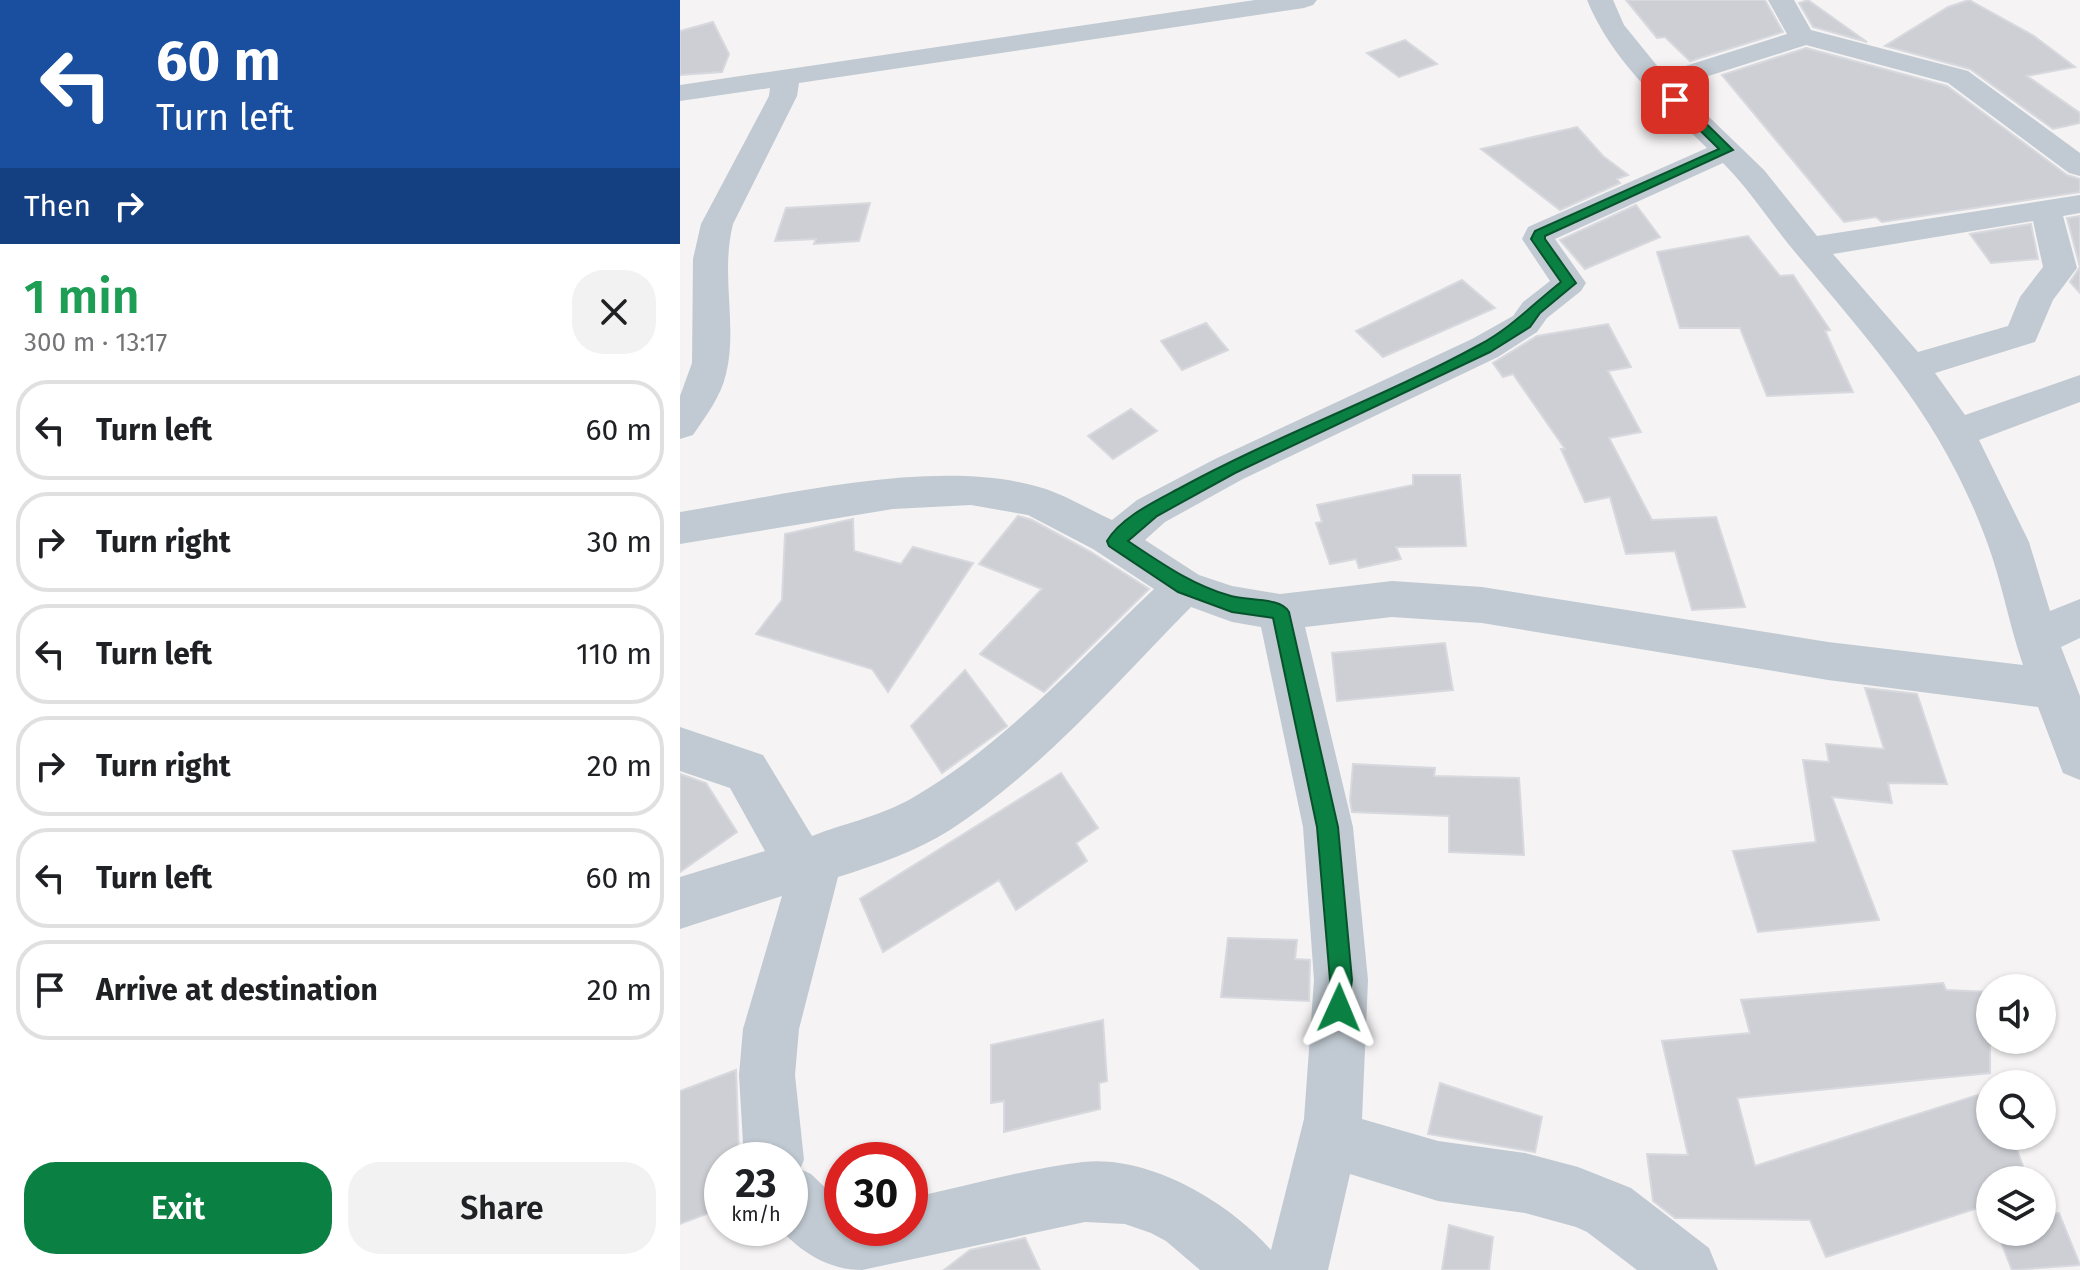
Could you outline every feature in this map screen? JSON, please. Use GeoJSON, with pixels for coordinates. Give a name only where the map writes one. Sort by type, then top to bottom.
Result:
{"type":"FeatureCollection","features":[{"type":"Feature","properties":{"kind":"street"},"geometry":{"type":"LineString","coordinates":[[680,93],[1034,43],[1138,24],[1304,0]]}},
{"type":"Feature","properties":{"kind":"street"},"geometry":{"type":"LineString","coordinates":[[1600,0],[1617,35],[1658,83],[1772,198],[1809,248],[1911,367],[1957,433],[2008,542],[2036,639],[2080,758]]}},
{"type":"Feature","properties":{"kind":"street"},"geometry":{"type":"LineString","coordinates":[[1781,0],[1801,35],[1958,77],[2080,167]]}},
{"type":"Feature","properties":{"kind":"street"},"geometry":{"type":"LineString","coordinates":[[1658,83],[1788,43],[1801,35]]}},
{"type":"Feature","properties":{"kind":"street"},"geometry":{"type":"LineString","coordinates":[[680,425],[697,400],[711,364],[710,244],[783,96],[786,77]]}},
{"type":"Feature","properties":{"kind":"street"},"geometry":{"type":"LineString","coordinates":[[1115,541],[1151,511],[1229,469],[1418,382],[1525,324],[1535,310],[1569,283],[1538,239],[1539,234],[1727,150]]}},
{"type":"Feature","properties":{"kind":"street"},"geometry":{"type":"LineString","coordinates":[[1809,248],[2080,204]]}},
{"type":"Feature","properties":{"kind":"street"},"geometry":{"type":"LineString","coordinates":[[1911,367],[2023,334],[2037,297],[2060,268],[2046,210]]}},
{"type":"Feature","properties":{"kind":"street"},"geometry":{"type":"LineString","coordinates":[[680,332],[710,352]]}},
{"type":"Feature","properties":{"kind":"street"},"geometry":{"type":"LineString","coordinates":[[1957,433],[2080,388]]}},
{"type":"Feature","properties":{"kind":"street"},"geometry":{"type":"LineString","coordinates":[[680,528],[893,494],[971,490],[1036,501],[1115,541],[1184,587],[1232,604],[1280,612],[1392,599],[1482,605],[1828,661],[2055,689]]}},
{"type":"Feature","properties":{"kind":"street"},"geometry":{"type":"LineString","coordinates":[[680,903],[869,843],[930,815],[976,783],[1027,741],[1184,587]]}},
{"type":"Feature","properties":{"kind":"street"},"geometry":{"type":"LineString","coordinates":[[1280,612],[1328,827],[1341,980],[1333,1119],[1297,1270]]}},
{"type":"Feature","properties":{"kind":"street"},"geometry":{"type":"LineString","coordinates":[[2036,639],[2080,617]]}},
{"type":"Feature","properties":{"kind":"street"},"geometry":{"type":"LineString","coordinates":[[680,749],[746,771],[809,861],[771,1029],[767,1075],[773,1142]]}},
{"type":"Feature","properties":{"kind":"street"},"geometry":{"type":"LineString","coordinates":[[1328,1138],[1438,1171],[1525,1183],[1578,1197],[1609,1210],[1687,1270]]}},
{"type":"Feature","properties":{"kind":"street"},"geometry":{"type":"LineString","coordinates":[[808,1214],[848,1256],[1085,1192],[1125,1194],[1162,1206],[1188,1219],[1248,1270]]}},
{"type":"Feature","properties":{"kind":"building"},"geometry":{"type":"Polygon","coordinates":[[[1626,0],[1765,0],[1783,32],[1690,61],[1665,37],[1657,38],[1626,0]]]}},
{"type":"Feature","properties":{"kind":"building"},"geometry":{"type":"Polygon","coordinates":[[[1808,0],[1867,42],[1813,27],[1799,3],[1808,0]]]}},
{"type":"Feature","properties":{"kind":"building"},"geometry":{"type":"Polygon","coordinates":[[[1969,0],[2034,36],[2075,67],[2027,76],[2080,113],[2080,123],[2053,129],[1970,69],[1885,46],[1948,7],[1969,0]]]}},
{"type":"Feature","properties":{"kind":"building"},"geometry":{"type":"Polygon","coordinates":[[[713,22],[729,54],[722,72],[680,75],[680,31],[713,22]]]}},
{"type":"Feature","properties":{"kind":"building"},"geometry":{"type":"Polygon","coordinates":[[[1405,40],[1437,64],[1399,77],[1367,53],[1405,40]]]}},
{"type":"Feature","properties":{"kind":"building"},"geometry":{"type":"Polygon","coordinates":[[[1806,48],[1947,86],[2067,175],[2080,179],[2080,192],[1882,222],[1876,217],[1844,222],[1722,75],[1806,48]]]}},
{"type":"Feature","properties":{"kind":"building"},"geometry":{"type":"Polygon","coordinates":[[[1577,127],[1603,156],[1628,175],[1617,179],[1620,183],[1560,210],[1481,149],[1577,127]]]}},
{"type":"Feature","properties":{"kind":"building"},"geometry":{"type":"Polygon","coordinates":[[[870,203],[859,241],[814,244],[816,239],[775,241],[786,208],[870,203]]]}},
{"type":"Feature","properties":{"kind":"building"},"geometry":{"type":"Polygon","coordinates":[[[1636,205],[1660,237],[1585,269],[1560,240],[1636,205]]]}},
{"type":"Feature","properties":{"kind":"building"},"geometry":{"type":"Polygon","coordinates":[[[2080,216],[2080,267],[2067,218],[2080,216]]]}},
{"type":"Feature","properties":{"kind":"building"},"geometry":{"type":"Polygon","coordinates":[[[2031,224],[2038,259],[1991,263],[1970,234],[2031,224]]]}},
{"type":"Feature","properties":{"kind":"building"},"geometry":{"type":"Polygon","coordinates":[[[1748,236],[1780,276],[1793,275],[1830,330],[1825,331],[1853,392],[1767,396],[1740,328],[1680,328],[1657,252],[1748,236]]]}},
{"type":"Feature","properties":{"kind":"building"},"geometry":{"type":"Polygon","coordinates":[[[2080,267],[2080,293],[2070,282],[2080,267]]]}},
{"type":"Feature","properties":{"kind":"building"},"geometry":{"type":"Polygon","coordinates":[[[1462,280],[1495,308],[1383,357],[1356,331],[1462,280]]]}},
{"type":"Feature","properties":{"kind":"building"},"geometry":{"type":"Polygon","coordinates":[[[1206,323],[1228,350],[1182,370],[1161,341],[1206,323]]]}},
{"type":"Feature","properties":{"kind":"building"},"geometry":{"type":"Polygon","coordinates":[[[1608,324],[1631,367],[1608,371],[1641,432],[1609,438],[1652,520],[1716,517],[1745,607],[1692,610],[1675,551],[1626,554],[1610,497],[1585,502],[1561,449],[1565,449],[1513,374],[1503,377],[1493,363],[1537,336],[1608,324]]]}},
{"type":"Feature","properties":{"kind":"building"},"geometry":{"type":"Polygon","coordinates":[[[1131,409],[1157,431],[1113,459],[1088,436],[1131,409]]]}},
{"type":"Feature","properties":{"kind":"building"},"geometry":{"type":"Polygon","coordinates":[[[1413,475],[1460,475],[1466,546],[1396,547],[1401,559],[1359,568],[1356,559],[1330,564],[1316,523],[1322,522],[1317,505],[1413,485],[1413,475]]]}},
{"type":"Feature","properties":{"kind":"building"},"geometry":{"type":"Polygon","coordinates":[[[1018,516],[1032,520],[1091,552],[1149,589],[1044,692],[980,654],[1042,589],[979,564],[1018,516]]]}},
{"type":"Feature","properties":{"kind":"building"},"geometry":{"type":"Polygon","coordinates":[[[853,519],[854,551],[901,564],[913,547],[973,563],[888,692],[872,669],[756,634],[782,600],[785,534],[853,519]]]}},
{"type":"Feature","properties":{"kind":"building"},"geometry":{"type":"Polygon","coordinates":[[[1445,643],[1453,690],[1337,701],[1332,653],[1445,643]]]}},
{"type":"Feature","properties":{"kind":"building"},"geometry":{"type":"Polygon","coordinates":[[[965,670],[1007,726],[942,773],[911,726],[965,670]]]}},
{"type":"Feature","properties":{"kind":"building"},"geometry":{"type":"Polygon","coordinates":[[[1865,688],[1917,694],[1947,784],[1888,783],[1892,803],[1832,797],[1879,920],[1758,932],[1733,851],[1816,842],[1803,760],[1829,762],[1826,744],[1884,749],[1865,688]]]}},
{"type":"Feature","properties":{"kind":"building"},"geometry":{"type":"Polygon","coordinates":[[[1353,764],[1435,768],[1434,776],[1519,778],[1524,855],[1449,852],[1449,816],[1352,812],[1353,764]]]}},
{"type":"Feature","properties":{"kind":"building"},"geometry":{"type":"Polygon","coordinates":[[[1061,773],[1098,828],[1076,843],[1087,861],[1016,910],[999,880],[883,952],[860,899],[1061,773]]]}},
{"type":"Feature","properties":{"kind":"building"},"geometry":{"type":"Polygon","coordinates":[[[680,774],[706,783],[737,832],[680,872],[680,774]]]}},
{"type":"Feature","properties":{"kind":"building"},"geometry":{"type":"Polygon","coordinates":[[[1228,938],[1297,940],[1295,959],[1310,960],[1309,1001],[1221,997],[1228,938]]]}},
{"type":"Feature","properties":{"kind":"building"},"geometry":{"type":"Polygon","coordinates":[[[1943,983],[1946,990],[1976,991],[1976,1054],[1990,1054],[1990,1070],[1976,1070],[1976,1074],[1737,1098],[1755,1166],[1976,1095],[1976,1150],[2017,1150],[2023,1166],[1976,1166],[1976,1209],[1826,1257],[1810,1220],[1675,1218],[1653,1201],[1647,1154],[1688,1155],[1662,1041],[1750,1033],[1741,1000],[1943,983]]]}},
{"type":"Feature","properties":{"kind":"building"},"geometry":{"type":"Polygon","coordinates":[[[1103,1020],[1107,1081],[1099,1083],[1100,1109],[1004,1132],[1004,1101],[991,1103],[991,1045],[1103,1020]]]}},
{"type":"Feature","properties":{"kind":"building"},"geometry":{"type":"Polygon","coordinates":[[[736,1070],[738,1142],[704,1142],[704,1215],[680,1224],[680,1091],[736,1070]]]}},
{"type":"Feature","properties":{"kind":"building"},"geometry":{"type":"Polygon","coordinates":[[[1440,1083],[1542,1117],[1535,1152],[1428,1134],[1440,1083]]]}},
{"type":"Feature","properties":{"kind":"building"},"geometry":{"type":"Polygon","coordinates":[[[2056,1213],[2059,1213],[2080,1265],[2012,1270],[2003,1246],[2056,1246],[2056,1213]]]}},
{"type":"Feature","properties":{"kind":"building"},"geometry":{"type":"Polygon","coordinates":[[[1449,1225],[1493,1237],[1489,1270],[1442,1270],[1449,1225]]]}},
{"type":"Feature","properties":{"kind":"building"},"geometry":{"type":"Polygon","coordinates":[[[1025,1238],[1040,1270],[944,1270],[970,1250],[1025,1238]]]}},
{"type":"Feature","properties":{"kind":"route"},"geometry":{"type":"LineString","coordinates":[[1339,1008],[1341,980],[1328,827],[1280,612],[1232,604],[1184,587],[1115,541],[1151,511],[1229,469],[1338,416],[1418,382],[1525,324],[1535,310],[1569,283],[1538,239],[1539,234],[1727,150],[1675,100]]}}]}
